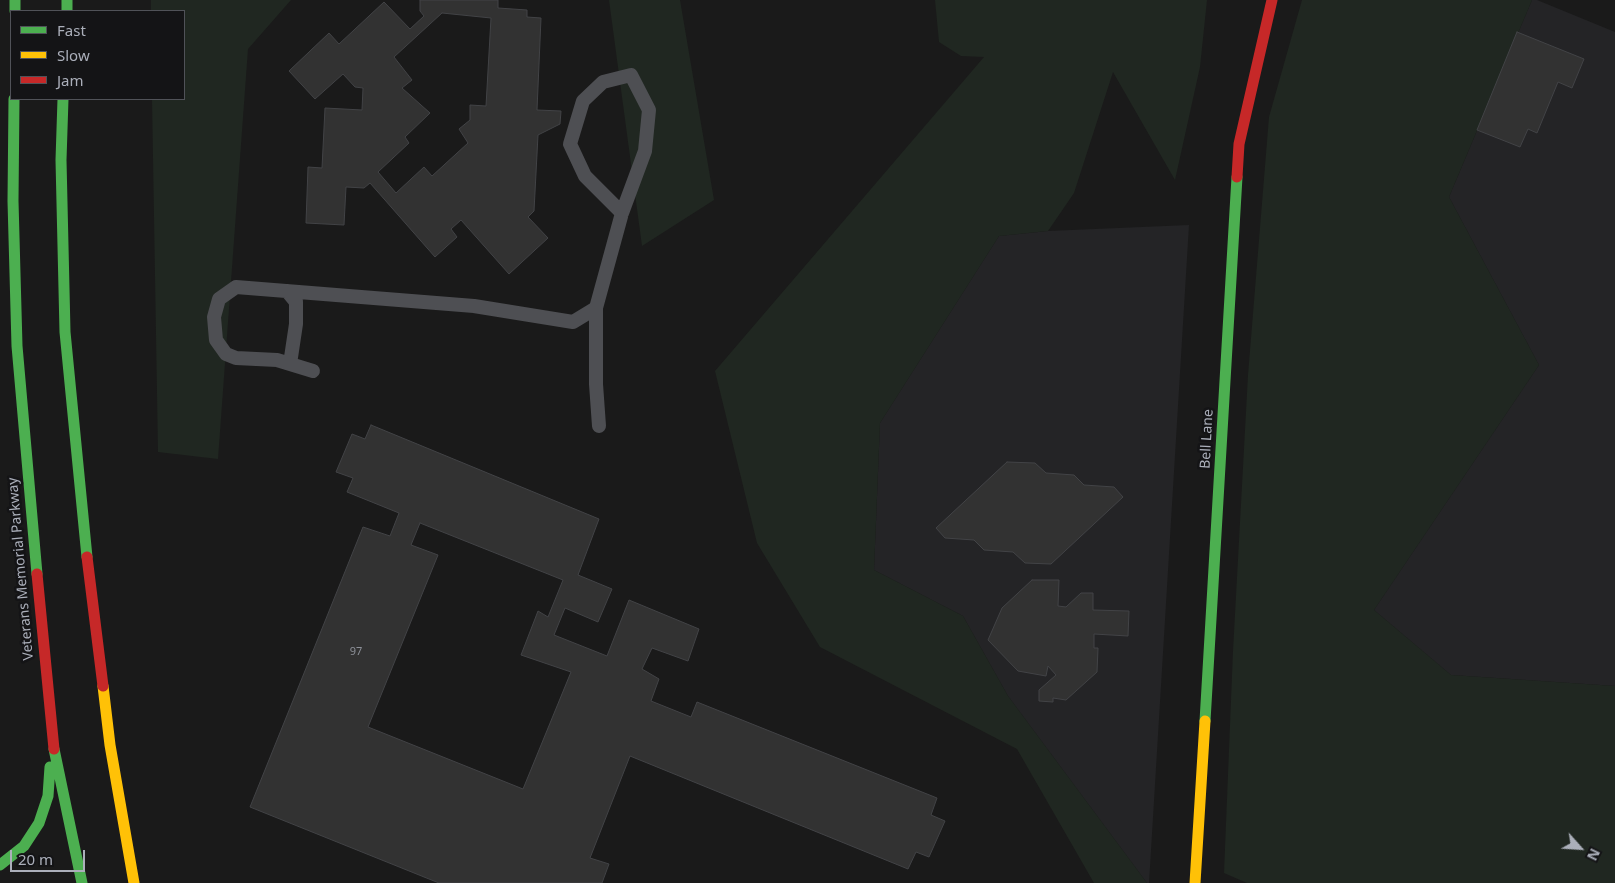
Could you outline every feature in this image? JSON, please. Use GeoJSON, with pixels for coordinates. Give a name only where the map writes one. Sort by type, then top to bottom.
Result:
{"type":"FeatureCollection","features":[{"type":"Feature","properties":{"kind":"main road","name":"Bell Lane"},"geometry":{"type":"LineString","coordinates":[[1195,883],[1239,144],[1272,0]]}},
{"type":"Feature","properties":{"kind":"main road","name":"Veterans Memorial Parkway"},"geometry":{"type":"LineString","coordinates":[[14,100],[13,201],[17,346],[52,740],[82,883]]}},
{"type":"Feature","properties":{"kind":"main road"},"geometry":{"type":"LineString","coordinates":[[62,100],[61,160],[65,332],[81,510],[110,745],[134,883]]}},
{"type":"Feature","properties":{"kind":"main road"},"geometry":{"type":"LineString","coordinates":[[0,865],[24,846],[39,823],[48,796],[52,740]]}},
{"type":"Feature","properties":{"kind":"lane"},"geometry":{"type":"LineString","coordinates":[[599,426],[596,384],[596,308],[622,213],[644,151],[649,110],[631,75],[603,82],[584,100],[570,144],[585,176],[622,213]]}},
{"type":"Feature","properties":{"kind":"lane"},"geometry":{"type":"LineString","coordinates":[[313,371],[278,360],[236,358],[226,354],[216,340],[214,317],[219,299],[236,288],[287,291],[474,306],[573,322],[596,308]]}},
{"type":"Feature","properties":{"kind":"lane"},"geometry":{"type":"LineString","coordinates":[[287,291],[296,302],[296,324],[290,364]]}},
{"type":"Feature","properties":{"kind":"shaded area"},"geometry":{"type":"Polygon","coordinates":[[[151,0],[291,0],[248,49],[218,459],[158,452],[152,100],[185,100],[185,10],[151,10],[151,0]]]}},
{"type":"Feature","properties":{"kind":"shaded area"},"geometry":{"type":"Polygon","coordinates":[[[609,0],[680,0],[714,200],[642,246],[609,0]]]}},
{"type":"Feature","properties":{"kind":"shaded area"},"geometry":{"type":"Polygon","coordinates":[[[935,0],[1207,0],[1200,67],[1175,180],[1113,72],[1074,193],[1048,231],[999,236],[880,423],[874,570],[963,616],[1008,696],[1147,883],[1094,883],[1017,749],[820,647],[757,543],[715,371],[984,57],[961,56],[939,42],[935,0]]]}},
{"type":"Feature","properties":{"kind":"shaded area"},"geometry":{"type":"Polygon","coordinates":[[[1302,0],[1532,0],[1449,197],[1539,365],[1374,610],[1451,675],[1615,686],[1615,883],[1247,883],[1224,873],[1233,651],[1248,375],[1269,117],[1302,0]]]}},
{"type":"Feature","properties":{"kind":"shaded area"},"geometry":{"type":"Polygon","coordinates":[[[1532,0],[1537,0],[1615,32],[1615,686],[1451,675],[1374,610],[1539,365],[1449,197],[1532,0]]]}},
{"type":"Feature","properties":{"kind":"shaded area"},"geometry":{"type":"Polygon","coordinates":[[[1189,225],[1149,883],[1147,883],[1008,696],[963,616],[874,570],[880,423],[999,236],[1048,231],[1189,225]]]}},
{"type":"Feature","properties":{"kind":"building"},"geometry":{"type":"Polygon","coordinates":[[[420,0],[498,0],[498,8],[527,10],[527,17],[541,18],[537,110],[561,111],[560,124],[538,135],[534,211],[528,217],[548,238],[509,274],[461,220],[451,229],[457,237],[435,257],[370,183],[364,188],[346,187],[344,225],[306,223],[308,167],[322,168],[325,108],[362,110],[363,88],[355,87],[343,74],[315,99],[289,71],[329,33],[339,44],[384,2],[410,29],[424,16],[420,11],[420,0]],[[442,13],[394,57],[412,80],[402,88],[430,113],[405,137],[409,143],[378,172],[396,193],[424,167],[432,176],[468,143],[459,129],[470,120],[470,105],[486,106],[491,18],[442,13]]]}},
{"type":"Feature","properties":{"kind":"building"},"geometry":{"type":"Polygon","coordinates":[[[1517,32],[1584,59],[1572,88],[1558,82],[1537,133],[1528,129],[1520,147],[1477,130],[1517,32]]]}},
{"type":"Feature","properties":{"kind":"building"},"geometry":{"type":"Polygon","coordinates":[[[371,425],[599,519],[578,575],[612,589],[598,622],[565,608],[554,635],[607,656],[629,600],[699,629],[688,661],[652,648],[642,669],[659,679],[651,701],[691,717],[697,702],[937,798],[931,815],[945,821],[929,857],[916,852],[908,869],[630,756],[590,858],[609,864],[602,883],[439,883],[250,807],[363,527],[390,536],[399,513],[347,492],[353,478],[336,472],[352,434],[365,439],[371,425]],[[420,523],[411,545],[438,555],[368,727],[523,789],[571,672],[521,655],[538,611],[548,617],[563,580],[420,523]]]}},
{"type":"Feature","properties":{"kind":"building"},"geometry":{"type":"Polygon","coordinates":[[[1007,462],[1035,463],[1046,473],[1074,475],[1084,485],[1114,487],[1123,497],[1051,564],[1025,563],[1013,552],[984,550],[974,540],[945,538],[936,528],[1007,462]]]}},
{"type":"Feature","properties":{"kind":"building"},"geometry":{"type":"Polygon","coordinates":[[[1032,580],[1059,580],[1058,606],[1066,607],[1081,593],[1093,593],[1093,610],[1129,611],[1128,636],[1094,634],[1094,648],[1098,648],[1097,672],[1066,700],[1053,698],[1053,702],[1039,701],[1039,690],[1056,675],[1048,666],[1046,676],[1018,671],[988,640],[1002,608],[1032,580]]]}},
{"type":"Feature","properties":{"kind":"traffic: fast"},"geometry":{"type":"LineString","coordinates":[[15,0],[15,10]]}},
{"type":"Feature","properties":{"kind":"traffic: fast"},"geometry":{"type":"LineString","coordinates":[[67,0],[67,10]]}},
{"type":"Feature","properties":{"kind":"traffic: fast"},"geometry":{"type":"LineString","coordinates":[[14,100],[13,201],[17,346],[37,574]]}},
{"type":"Feature","properties":{"kind":"traffic: fast"},"geometry":{"type":"LineString","coordinates":[[63,100],[61,160],[65,332],[87,557]]}},
{"type":"Feature","properties":{"kind":"traffic: fast"},"geometry":{"type":"LineString","coordinates":[[1205,721],[1237,177]]}},
{"type":"Feature","properties":{"kind":"traffic: fast"},"geometry":{"type":"LineString","coordinates":[[54,749],[82,883]]}},
{"type":"Feature","properties":{"kind":"traffic: fast"},"geometry":{"type":"LineString","coordinates":[[0,865],[24,846],[39,823],[48,796],[50,767]]}},
{"type":"Feature","properties":{"kind":"traffic: slow"},"geometry":{"type":"LineString","coordinates":[[103,686],[110,745],[134,883]]}},
{"type":"Feature","properties":{"kind":"traffic: slow"},"geometry":{"type":"LineString","coordinates":[[1195,883],[1205,721]]}},
{"type":"Feature","properties":{"kind":"traffic: jam"},"geometry":{"type":"LineString","coordinates":[[1237,177],[1239,144],[1272,0]]}},
{"type":"Feature","properties":{"kind":"traffic: jam"},"geometry":{"type":"LineString","coordinates":[[87,557],[103,686]]}},
{"type":"Feature","properties":{"kind":"traffic: jam"},"geometry":{"type":"LineString","coordinates":[[37,574],[54,749]]}}]}
